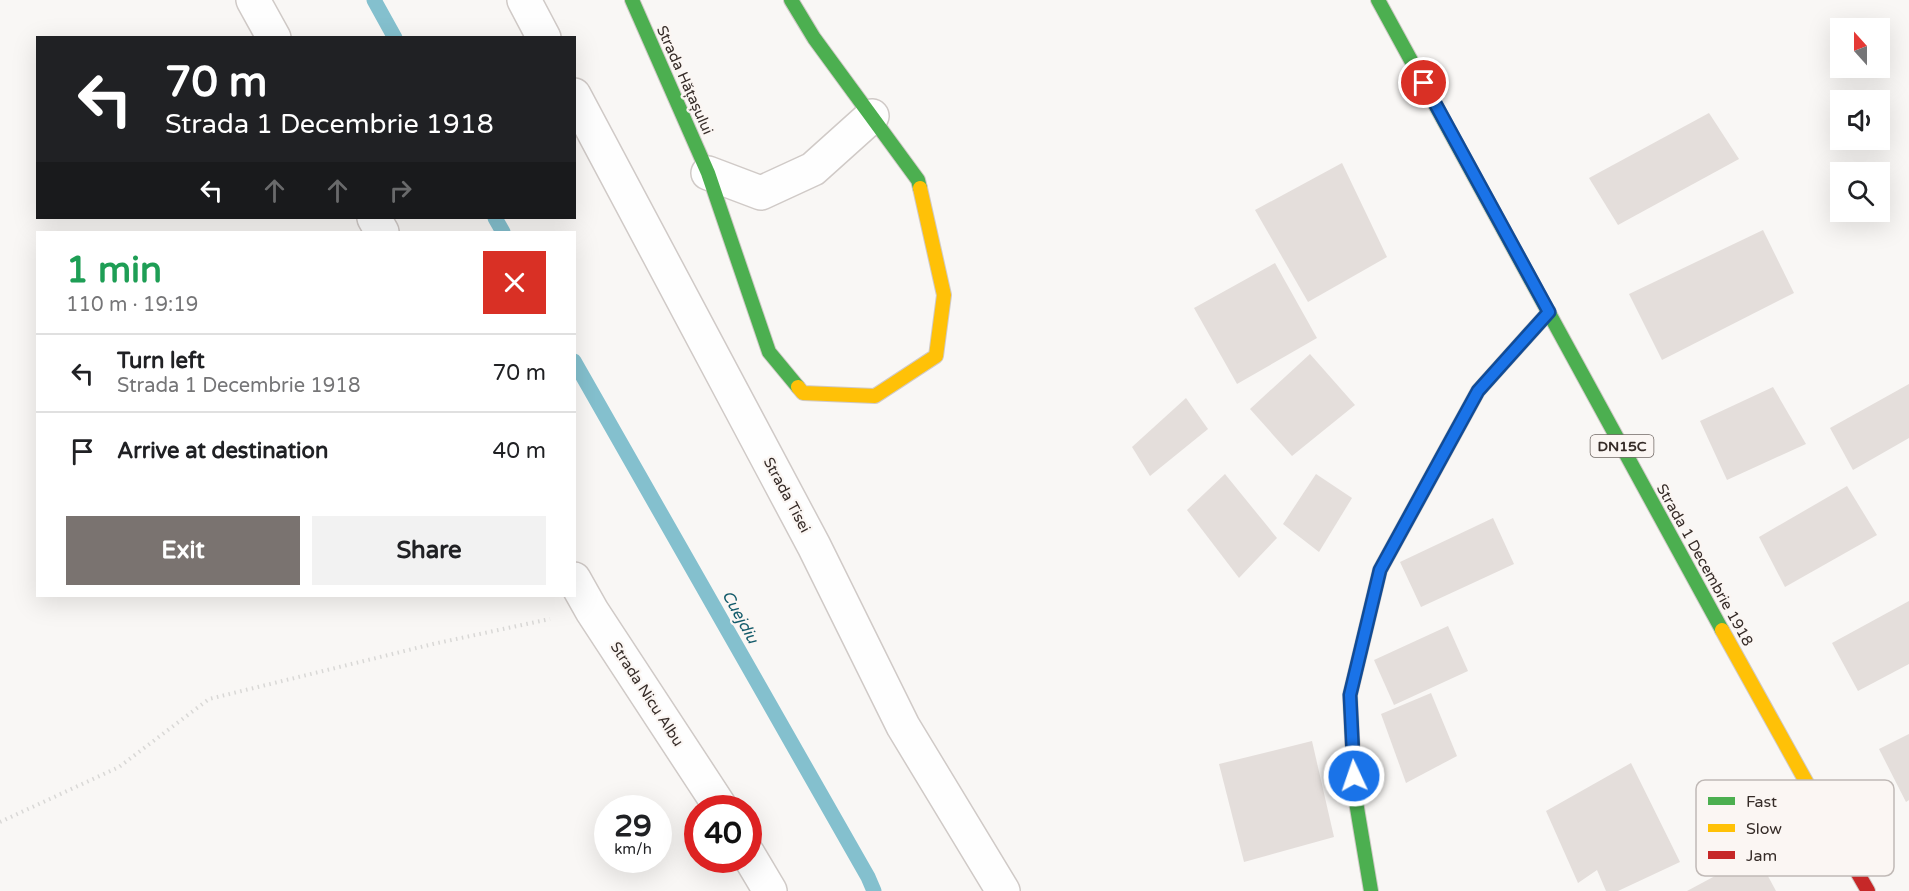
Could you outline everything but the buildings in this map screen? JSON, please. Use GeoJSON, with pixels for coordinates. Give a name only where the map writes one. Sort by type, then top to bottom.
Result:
{"type":"FeatureCollection","features":[{"type":"Feature","properties":{"kind":"street"},"geometry":{"type":"LineString","coordinates":[[253,0],[273,36]]}},
{"type":"Feature","properties":{"kind":"street"},"geometry":{"type":"LineString","coordinates":[[524,0],[543,36]]}},
{"type":"Feature","properties":{"kind":"street","name":"Strada Hățașului"},"geometry":{"type":"LineString","coordinates":[[632,0],[708,173],[768,352],[802,393],[876,396],[936,356],[944,295],[918,180],[814,38],[792,0]]}},
{"type":"Feature","properties":{"kind":"street","name":"Strada 1 Decembrie 1918"},"geometry":{"type":"LineString","coordinates":[[1378,0],[1805,780]]}},
{"type":"Feature","properties":{"kind":"street","name":"Strada Tisei"},"geometry":{"type":"LineString","coordinates":[[576,99],[814,546],[903,726],[1004,891]]}},
{"type":"Feature","properties":{"kind":"street"},"geometry":{"type":"LineString","coordinates":[[708,173],[761,193],[813,169],[872,116]]}},
{"type":"Feature","properties":{"kind":"street"},"geometry":{"type":"LineString","coordinates":[[1371,891],[1355,796],[1350,695],[1380,570],[1478,391],[1549,312]]}},
{"type":"Feature","properties":{"kind":"street","name":"Strada Nicu Albu"},"geometry":{"type":"LineString","coordinates":[[576,583],[592,611],[712,795]]}},
{"type":"Feature","properties":{"kind":"street"},"geometry":{"type":"LineString","coordinates":[[759,873],[770,891]]}},
{"type":"Feature","properties":{"kind":"street","name":"Strada 1 Decembrie 1918"},"geometry":{"type":"LineString","coordinates":[[1860,876],[1868,891]]}},
{"type":"Feature","properties":{"kind":"path"},"geometry":{"type":"LineString","coordinates":[[0,822],[119,767],[209,699],[433,644],[592,611]]}},
{"type":"Feature","properties":{"kind":"waterway","name":"Cuejdiu"},"geometry":{"type":"LineString","coordinates":[[374,0],[394,36]]}},
{"type":"Feature","properties":{"kind":"waterway","name":"Cuejdiu"},"geometry":{"type":"LineString","coordinates":[[496,219],[502,231]]}},
{"type":"Feature","properties":{"kind":"waterway","name":"Cuejdiu"},"geometry":{"type":"LineString","coordinates":[[576,365],[874,891]]}},
{"type":"Feature","properties":{"kind":"traffic: fast"},"geometry":{"type":"LineString","coordinates":[[632,0],[708,173],[769,352],[798,387]]}},
{"type":"Feature","properties":{"kind":"traffic: fast"},"geometry":{"type":"LineString","coordinates":[[791,0],[814,38],[918,180],[920,188]]}},
{"type":"Feature","properties":{"kind":"traffic: fast"},"geometry":{"type":"LineString","coordinates":[[1378,0],[1722,630]]}},
{"type":"Feature","properties":{"kind":"traffic: fast"},"geometry":{"type":"LineString","coordinates":[[1371,891],[1355,796],[1350,695],[1380,570],[1478,391],[1549,312]]}},
{"type":"Feature","properties":{"kind":"traffic: slow"},"geometry":{"type":"LineString","coordinates":[[798,387],[803,393],[875,396],[936,356],[944,295],[920,188]]}},
{"type":"Feature","properties":{"kind":"traffic: slow"},"geometry":{"type":"LineString","coordinates":[[1722,630],[1805,780]]}},
{"type":"Feature","properties":{"kind":"traffic: jam"},"geometry":{"type":"LineString","coordinates":[[1859,876],[1868,891]]}},
{"type":"Feature","properties":{"kind":"route"},"geometry":{"type":"LineString","coordinates":[[1354,776],[1350,695],[1380,570],[1478,391],[1549,312],[1424,83]]}}]}
